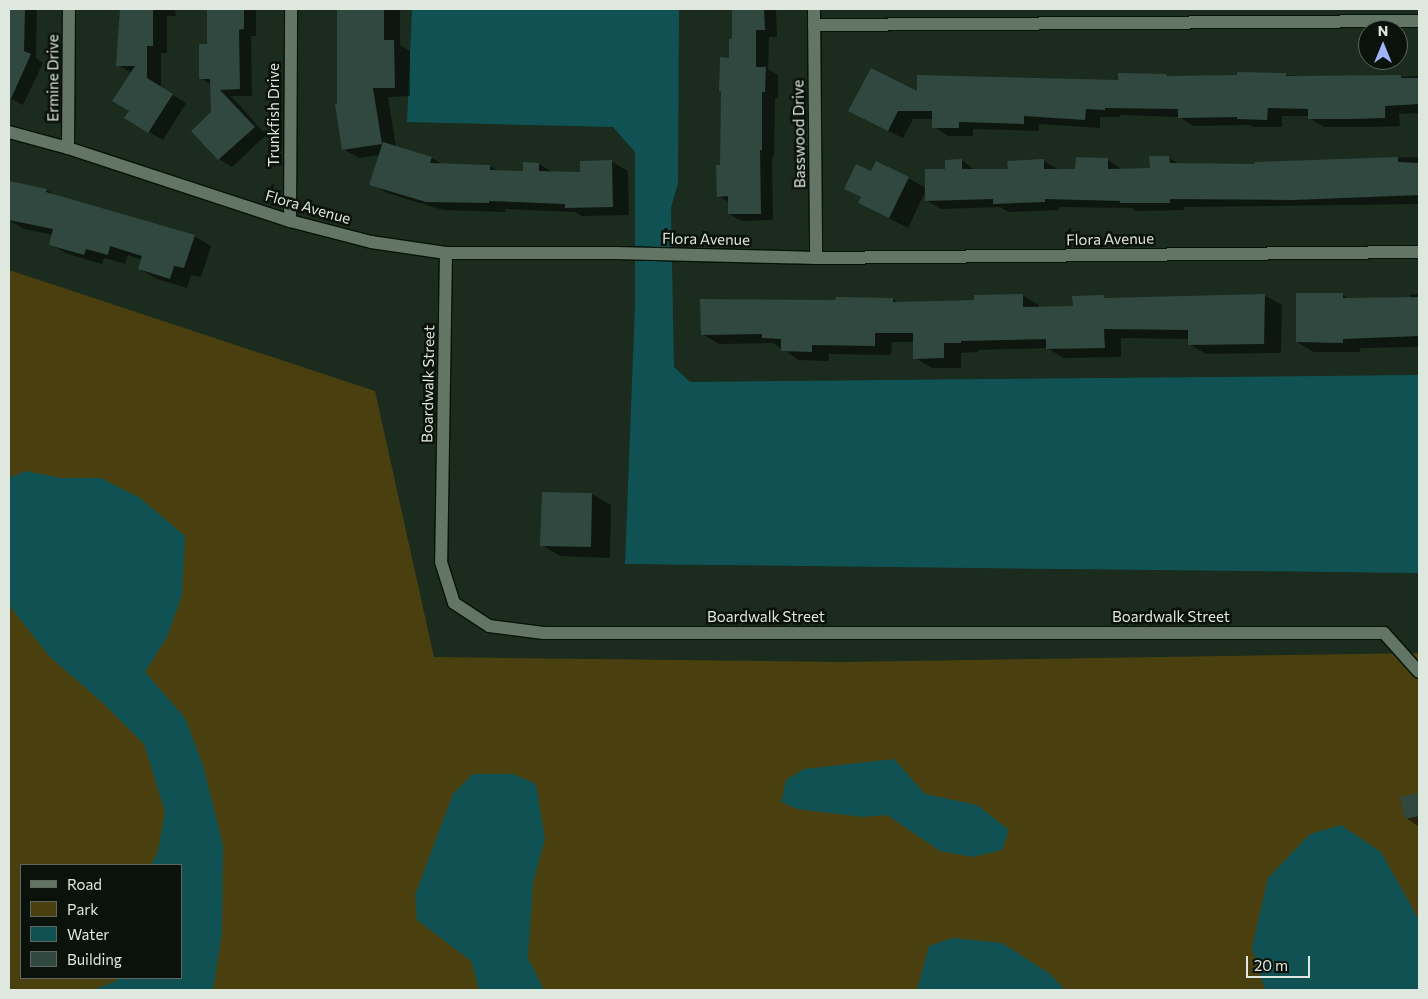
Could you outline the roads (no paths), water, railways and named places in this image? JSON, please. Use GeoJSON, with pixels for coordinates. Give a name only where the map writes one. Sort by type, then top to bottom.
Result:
{"type":"FeatureCollection","features":[{"type":"Feature","properties":{"kind":"street","name":"Ermine Drive"},"geometry":{"type":"LineString","coordinates":[[68,148],[69,9]]}},
{"type":"Feature","properties":{"kind":"street","name":"Trunkfish Drive"},"geometry":{"type":"LineString","coordinates":[[290,220],[291,9]]}},
{"type":"Feature","properties":{"kind":"street","name":"Basswood Drive"},"geometry":{"type":"LineString","coordinates":[[814,9],[816,258]]}},
{"type":"Feature","properties":{"kind":"street"},"geometry":{"type":"LineString","coordinates":[[814,25],[1419,21]]}},
{"type":"Feature","properties":{"kind":"street","name":"Flora Avenue"},"geometry":{"type":"LineString","coordinates":[[9,132],[68,148],[290,220],[371,242],[446,253],[615,253],[816,258],[1419,252]]}},
{"type":"Feature","properties":{"kind":"street","name":"Boardwalk Street"},"geometry":{"type":"LineString","coordinates":[[446,253],[441,562],[454,603],[489,626],[544,633],[1384,633],[1419,672]]}},
{"type":"Feature","properties":{"kind":"water"},"geometry":{"type":"Polygon","coordinates":[[[412,9],[679,9],[678,183],[671,208],[674,367],[690,382],[1419,375],[1419,573],[625,564],[635,304],[635,152],[613,127],[407,122],[412,9]]]}},
{"type":"Feature","properties":{"kind":"water"},"geometry":{"type":"Polygon","coordinates":[[[26,471],[61,478],[101,478],[140,498],[185,536],[182,595],[167,637],[145,672],[185,718],[203,765],[223,845],[222,933],[213,990],[92,990],[118,979],[182,979],[182,864],[152,864],[158,851],[165,812],[144,744],[104,704],[49,656],[9,605],[9,478],[26,471]]]}},
{"type":"Feature","properties":{"kind":"water"},"geometry":{"type":"Polygon","coordinates":[[[894,759],[925,794],[977,805],[1009,830],[1002,850],[972,857],[940,851],[887,815],[862,817],[797,809],[781,802],[786,780],[804,769],[894,759]]]}},
{"type":"Feature","properties":{"kind":"water"},"geometry":{"type":"Polygon","coordinates":[[[473,774],[513,774],[536,784],[545,839],[533,883],[528,958],[544,990],[479,990],[471,961],[417,920],[415,895],[453,794],[473,774]]]}},
{"type":"Feature","properties":{"kind":"water"},"geometry":{"type":"Polygon","coordinates":[[[1341,825],[1381,852],[1419,920],[1419,990],[1265,990],[1252,948],[1268,878],[1310,834],[1341,825]]]}},
{"type":"Feature","properties":{"kind":"water"},"geometry":{"type":"Polygon","coordinates":[[[952,938],[1002,943],[1050,974],[1065,990],[917,990],[929,946],[952,938]]]}}]}
